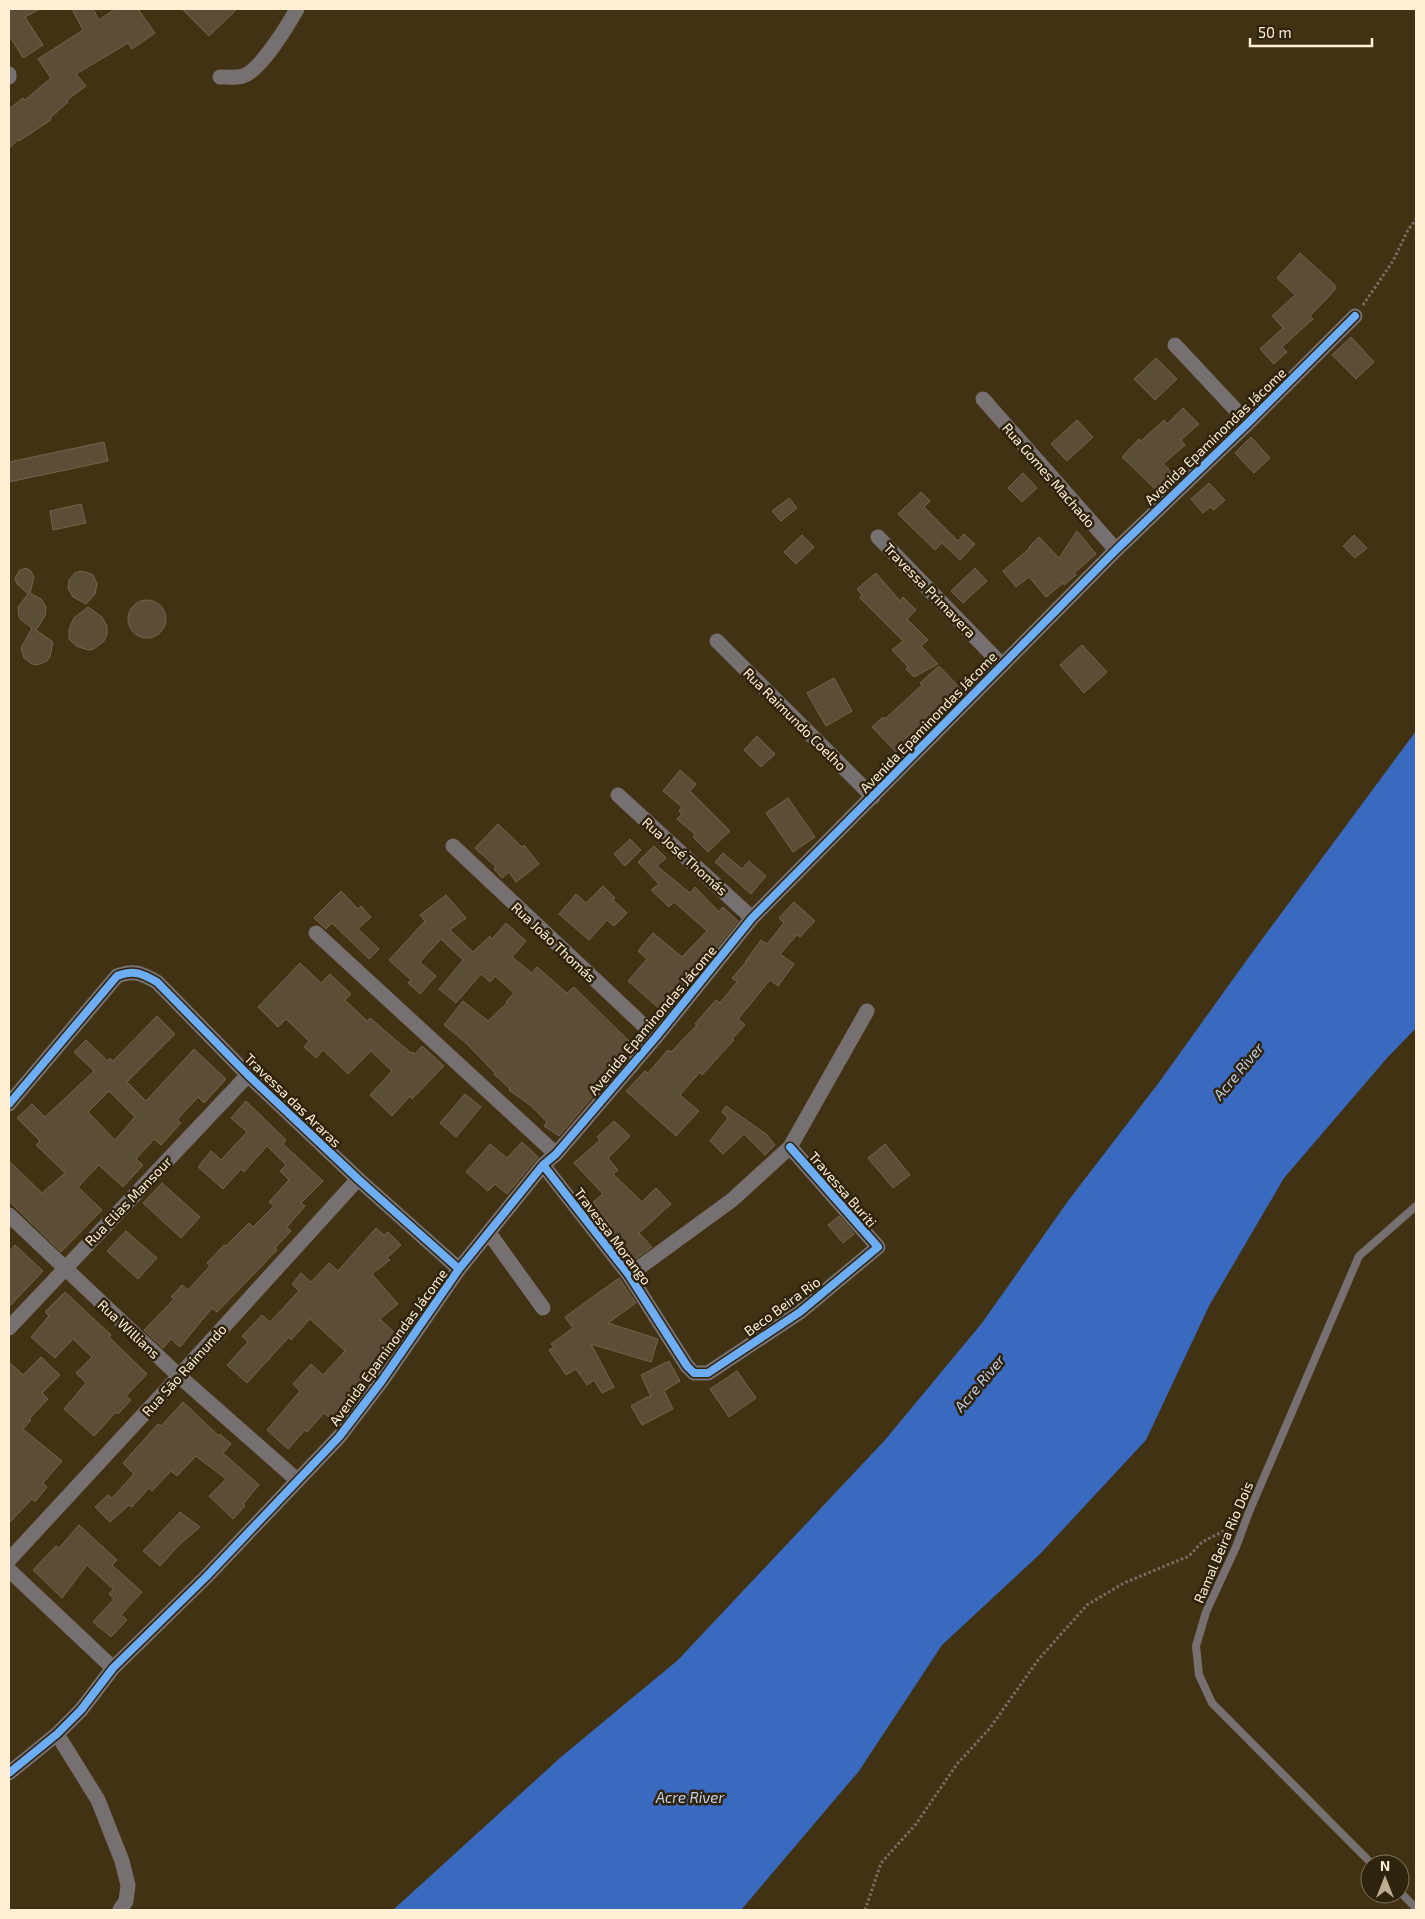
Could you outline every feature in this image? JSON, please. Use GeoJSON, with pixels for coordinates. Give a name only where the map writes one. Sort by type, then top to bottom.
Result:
{"type":"FeatureCollection","features":[{"type":"Feature","properties":{"kind":"street"},"geometry":{"type":"LineString","coordinates":[[220,77],[242,76],[255,69],[284,32],[297,9]]}},
{"type":"Feature","properties":{"kind":"street","name":"Avenida Epaminondas Jácome"},"geometry":{"type":"LineString","coordinates":[[9,1773],[57,1734],[81,1710],[113,1668],[206,1577],[339,1437],[381,1382],[459,1269],[544,1165],[556,1154],[656,1037],[752,918],[1116,550],[1355,316]]}},
{"type":"Feature","properties":{"kind":"street"},"geometry":{"type":"LineString","coordinates":[[1175,345],[1248,422]]}},
{"type":"Feature","properties":{"kind":"street","name":"Rua Gomes Machado"},"geometry":{"type":"LineString","coordinates":[[983,399],[1116,550]]}},
{"type":"Feature","properties":{"kind":"street","name":"Travessa Primavera"},"geometry":{"type":"LineString","coordinates":[[878,537],[1002,665]]}},
{"type":"Feature","properties":{"kind":"street","name":"Rua Raimundo Coelho"},"geometry":{"type":"LineString","coordinates":[[717,641],[873,797]]}},
{"type":"Feature","properties":{"kind":"street","name":"Rua José Thomás"},"geometry":{"type":"LineString","coordinates":[[618,795],[752,918]]}},
{"type":"Feature","properties":{"kind":"street","name":"Rua João Thomás"},"geometry":{"type":"LineString","coordinates":[[452,846],[656,1037]]}},
{"type":"Feature","properties":{"kind":"street"},"geometry":{"type":"LineString","coordinates":[[316,933],[556,1154]]}},
{"type":"Feature","properties":{"kind":"street","name":"Travessa das Araras"},"geometry":{"type":"LineString","coordinates":[[9,1104],[118,976],[127,972],[140,972],[157,982],[248,1074],[358,1179],[459,1269]]}},
{"type":"Feature","properties":{"kind":"street","name":"Travessa Buriti"},"geometry":{"type":"LineString","coordinates":[[629,1275],[732,1200],[790,1147],[867,1011]]}},
{"type":"Feature","properties":{"kind":"street","name":"Rua Elias Mansour"},"geometry":{"type":"LineString","coordinates":[[9,1328],[248,1074]]}},
{"type":"Feature","properties":{"kind":"street","name":"Travessa Buriti"},"geometry":{"type":"LineString","coordinates":[[790,1147],[878,1247]]}},
{"type":"Feature","properties":{"kind":"street","name":"Travessa Morango"},"geometry":{"type":"LineString","coordinates":[[544,1165],[629,1275],[687,1366],[694,1373]]}},
{"type":"Feature","properties":{"kind":"street","name":"Rua São Raimundo"},"geometry":{"type":"LineString","coordinates":[[9,1560],[358,1179]]}},
{"type":"Feature","properties":{"kind":"street","name":"Rua Willians"},"geometry":{"type":"LineString","coordinates":[[9,1215],[179,1376],[298,1480]]}},
{"type":"Feature","properties":{"kind":"street"},"geometry":{"type":"LineString","coordinates":[[490,1233],[543,1308]]}},
{"type":"Feature","properties":{"kind":"street","name":"Beco Beira Rio"},"geometry":{"type":"LineString","coordinates":[[694,1373],[708,1374],[800,1312],[878,1247]]}},
{"type":"Feature","properties":{"kind":"street"},"geometry":{"type":"LineString","coordinates":[[9,1570],[113,1668]]}},
{"type":"Feature","properties":{"kind":"street"},"geometry":{"type":"LineString","coordinates":[[57,1734],[98,1800],[122,1861],[128,1886],[126,1901],[120,1910]]}},
{"type":"Feature","properties":{"kind":"lane","name":"Ramal Beira Rio Dois"},"geometry":{"type":"LineString","coordinates":[[1362,1854],[1212,1703],[1199,1675],[1196,1646],[1206,1612],[1236,1547],[1359,1256],[1416,1206]]}},
{"type":"Feature","properties":{"kind":"path"},"geometry":{"type":"LineString","coordinates":[[1355,316],[1393,261],[1408,230],[1416,220]]}},
{"type":"Feature","properties":{"kind":"path"},"geometry":{"type":"LineString","coordinates":[[865,1910],[881,1863],[916,1824],[958,1764],[990,1728],[1038,1660],[1088,1605],[1124,1583],[1189,1556],[1202,1542],[1222,1532],[1244,1526]]}},
{"type":"Feature","properties":{"kind":"water","name":"Acre River"},"geometry":{"type":"Polygon","coordinates":[[[1416,731],[1416,1028],[1387,1058],[1284,1178],[1209,1306],[1146,1440],[1040,1554],[942,1645],[859,1771],[741,1910],[393,1910],[561,1757],[678,1660],[885,1440],[982,1323],[1068,1201],[1160,1081],[1416,731]]]}},
{"type":"Feature","properties":{"kind":"building"},"geometry":{"type":"Polygon","coordinates":[[[9,9],[40,9],[25,17],[43,45],[23,58],[9,35],[9,9]]]}},
{"type":"Feature","properties":{"kind":"building"},"geometry":{"type":"Polygon","coordinates":[[[72,9],[93,9],[99,20],[115,9],[138,9],[155,33],[132,49],[128,43],[76,74],[86,86],[67,100],[68,102],[50,118],[51,120],[18,140],[9,148],[9,109],[23,98],[25,100],[51,78],[38,59],[83,30],[72,9]]]}},
{"type":"Feature","properties":{"kind":"building"},"geometry":{"type":"Polygon","coordinates":[[[182,9],[237,9],[209,36],[182,9]]]}},
{"type":"Feature","properties":{"kind":"building"},"geometry":{"type":"Polygon","coordinates":[[[1300,253],[1335,285],[1335,290],[1310,316],[1313,319],[1282,347],[1287,352],[1274,364],[1260,349],[1283,328],[1272,316],[1295,295],[1277,278],[1300,253]]]}},
{"type":"Feature","properties":{"kind":"building"},"geometry":{"type":"Polygon","coordinates":[[[1351,337],[1374,362],[1356,379],[1332,355],[1351,337]]]}},
{"type":"Feature","properties":{"kind":"building"},"geometry":{"type":"Polygon","coordinates":[[[1156,358],[1177,379],[1155,400],[1134,379],[1156,358]]]}},
{"type":"Feature","properties":{"kind":"building"},"geometry":{"type":"Polygon","coordinates":[[[1183,408],[1199,424],[1181,440],[1185,445],[1163,464],[1172,472],[1155,489],[1122,457],[1139,439],[1141,441],[1164,420],[1167,424],[1183,408]]]}},
{"type":"Feature","properties":{"kind":"building"},"geometry":{"type":"Polygon","coordinates":[[[1077,420],[1093,437],[1067,461],[1051,444],[1077,420]]]}},
{"type":"Feature","properties":{"kind":"building"},"geometry":{"type":"Polygon","coordinates":[[[1251,437],[1270,458],[1254,473],[1235,453],[1251,437]]]}},
{"type":"Feature","properties":{"kind":"building"},"geometry":{"type":"Polygon","coordinates":[[[104,442],[108,461],[9,482],[9,462],[104,442]]]}},
{"type":"Feature","properties":{"kind":"building"},"geometry":{"type":"Polygon","coordinates":[[[1023,473],[1037,488],[1022,502],[1008,488],[1023,473]]]}},
{"type":"Feature","properties":{"kind":"building"},"geometry":{"type":"Polygon","coordinates":[[[1209,483],[1225,500],[1214,510],[1210,507],[1203,513],[1191,499],[1209,483]]]}},
{"type":"Feature","properties":{"kind":"building"},"geometry":{"type":"Polygon","coordinates":[[[921,492],[930,501],[924,507],[958,541],[964,534],[975,544],[960,560],[942,543],[935,550],[898,514],[921,492]]]}},
{"type":"Feature","properties":{"kind":"building"},"geometry":{"type":"Polygon","coordinates":[[[789,498],[797,508],[781,521],[772,511],[789,498]]]}},
{"type":"Feature","properties":{"kind":"building"},"geometry":{"type":"Polygon","coordinates":[[[81,504],[86,523],[53,530],[50,511],[81,504]]]}},
{"type":"Feature","properties":{"kind":"building"},"geometry":{"type":"Polygon","coordinates":[[[1077,531],[1096,554],[1074,573],[1076,575],[1046,597],[1029,577],[1016,587],[1003,571],[1030,548],[1039,537],[1059,558],[1077,531]]]}},
{"type":"Feature","properties":{"kind":"building"},"geometry":{"type":"Polygon","coordinates":[[[802,535],[814,547],[796,564],[784,552],[802,535]]]}},
{"type":"Feature","properties":{"kind":"building"},"geometry":{"type":"Polygon","coordinates":[[[1354,535],[1367,548],[1355,558],[1343,546],[1354,535]]]}},
{"type":"Feature","properties":{"kind":"building"},"geometry":{"type":"Polygon","coordinates":[[[26,568],[31,571],[34,577],[30,593],[41,599],[46,607],[45,616],[36,630],[53,642],[50,657],[47,661],[37,665],[24,658],[21,648],[32,628],[21,620],[19,616],[18,607],[28,594],[17,584],[15,578],[20,570],[26,568]]]}},
{"type":"Feature","properties":{"kind":"building"},"geometry":{"type":"Polygon","coordinates":[[[975,568],[987,581],[963,603],[951,591],[975,568]]]}},
{"type":"Feature","properties":{"kind":"building"},"geometry":{"type":"Polygon","coordinates":[[[80,571],[93,575],[97,584],[95,594],[86,604],[73,597],[68,589],[69,580],[75,573],[80,571]]]}},
{"type":"Feature","properties":{"kind":"building"},"geometry":{"type":"Polygon","coordinates":[[[876,573],[900,601],[903,597],[916,610],[907,619],[928,640],[921,646],[938,664],[914,677],[906,669],[908,667],[892,650],[903,641],[860,598],[862,595],[857,589],[876,573]]]}},
{"type":"Feature","properties":{"kind":"building"},"geometry":{"type":"Polygon","coordinates":[[[147,600],[160,606],[166,619],[160,632],[147,638],[134,632],[128,619],[134,606],[147,600]]]}},
{"type":"Feature","properties":{"kind":"building"},"geometry":{"type":"Polygon","coordinates":[[[88,607],[102,617],[107,626],[107,635],[104,641],[94,649],[88,650],[76,646],[69,639],[69,629],[74,618],[88,607]]]}},
{"type":"Feature","properties":{"kind":"building"},"geometry":{"type":"Polygon","coordinates":[[[1082,645],[1107,672],[1084,693],[1060,665],[1082,645]]]}},
{"type":"Feature","properties":{"kind":"building"},"geometry":{"type":"Polygon","coordinates":[[[939,666],[963,691],[944,708],[941,706],[906,738],[909,741],[896,752],[872,727],[882,718],[886,718],[922,685],[920,683],[939,666]]]}},
{"type":"Feature","properties":{"kind":"building"},"geometry":{"type":"Polygon","coordinates":[[[834,678],[852,711],[826,726],[807,693],[834,678]]]}},
{"type":"Feature","properties":{"kind":"building"},"geometry":{"type":"Polygon","coordinates":[[[757,736],[775,754],[761,767],[744,750],[757,736]]]}},
{"type":"Feature","properties":{"kind":"building"},"geometry":{"type":"Polygon","coordinates":[[[680,770],[696,784],[690,791],[730,831],[708,852],[693,837],[695,834],[677,819],[682,814],[679,811],[682,807],[663,791],[680,770]]]}},
{"type":"Feature","properties":{"kind":"building"},"geometry":{"type":"Polygon","coordinates":[[[788,798],[815,837],[793,852],[766,813],[788,798]]]}},
{"type":"Feature","properties":{"kind":"building"},"geometry":{"type":"Polygon","coordinates":[[[498,824],[522,847],[524,845],[539,864],[516,882],[509,872],[502,878],[494,869],[496,867],[475,848],[498,824]]]}},
{"type":"Feature","properties":{"kind":"building"},"geometry":{"type":"Polygon","coordinates":[[[630,839],[641,850],[625,866],[614,854],[630,839]]]}},
{"type":"Feature","properties":{"kind":"building"},"geometry":{"type":"Polygon","coordinates":[[[654,846],[666,858],[657,866],[690,893],[695,887],[719,912],[723,907],[738,921],[679,994],[662,1011],[628,981],[647,959],[638,951],[653,933],[682,957],[707,931],[674,902],[669,907],[651,890],[659,884],[638,862],[654,846]]]}},
{"type":"Feature","properties":{"kind":"building"},"geometry":{"type":"Polygon","coordinates":[[[723,853],[742,869],[749,861],[766,876],[751,894],[715,862],[723,853]]]}},
{"type":"Feature","properties":{"kind":"building"},"geometry":{"type":"Polygon","coordinates":[[[603,886],[615,898],[613,900],[627,913],[614,926],[607,920],[589,940],[559,914],[576,894],[586,903],[603,886]]]}},
{"type":"Feature","properties":{"kind":"building"},"geometry":{"type":"Polygon","coordinates":[[[341,891],[358,909],[361,906],[371,917],[358,929],[379,949],[369,959],[332,923],[326,929],[314,918],[341,891]]]}},
{"type":"Feature","properties":{"kind":"building"},"geometry":{"type":"Polygon","coordinates":[[[446,895],[466,918],[450,930],[473,952],[490,936],[492,939],[506,923],[526,941],[512,957],[532,973],[537,967],[567,993],[574,987],[634,1046],[606,1073],[610,1076],[559,1136],[544,1126],[547,1122],[530,1105],[509,1090],[466,1043],[444,1025],[463,1001],[488,1021],[507,1003],[514,993],[495,976],[490,982],[481,974],[456,1003],[439,989],[463,960],[441,939],[420,962],[436,976],[420,994],[408,983],[411,980],[389,960],[425,921],[420,915],[446,895]]]}},
{"type":"Feature","properties":{"kind":"building"},"geometry":{"type":"Polygon","coordinates":[[[794,902],[815,921],[800,937],[797,935],[780,954],[794,964],[778,986],[770,980],[738,1019],[745,1025],[732,1039],[734,1040],[702,1075],[700,1072],[680,1095],[699,1111],[676,1136],[626,1091],[645,1071],[648,1073],[668,1050],[671,1052],[697,1025],[695,1024],[716,1000],[720,1003],[737,982],[732,978],[761,940],[767,944],[784,923],[779,918],[794,902]]]}},
{"type":"Feature","properties":{"kind":"building"},"geometry":{"type":"Polygon","coordinates":[[[300,963],[321,983],[330,974],[351,994],[345,1000],[367,1021],[370,1018],[411,1053],[415,1054],[422,1046],[444,1066],[412,1099],[410,1096],[392,1116],[370,1095],[392,1071],[371,1051],[348,1074],[323,1050],[316,1058],[304,1047],[309,1041],[286,1019],[278,1027],[258,1007],[300,963]]]}},
{"type":"Feature","properties":{"kind":"building"},"geometry":{"type":"Polygon","coordinates":[[[157,1016],[175,1034],[127,1082],[146,1101],[194,1049],[226,1079],[204,1103],[198,1097],[177,1120],[181,1123],[161,1145],[154,1139],[136,1159],[143,1165],[123,1187],[99,1165],[78,1187],[102,1210],[61,1252],[9,1201],[9,1161],[42,1193],[65,1173],[36,1145],[40,1141],[17,1118],[32,1104],[45,1117],[94,1071],[74,1052],[86,1040],[108,1061],[110,1058],[113,1061],[157,1016]],[[109,1091],[88,1112],[115,1140],[135,1117],[109,1091]]]}},
{"type":"Feature","properties":{"kind":"building"},"geometry":{"type":"Polygon","coordinates":[[[465,1094],[481,1107],[456,1137],[440,1123],[465,1094]]]}},
{"type":"Feature","properties":{"kind":"building"},"geometry":{"type":"Polygon","coordinates":[[[246,1101],[286,1140],[283,1144],[323,1181],[301,1203],[305,1206],[287,1227],[291,1231],[275,1248],[277,1250],[255,1273],[217,1312],[212,1308],[180,1347],[171,1339],[163,1348],[144,1330],[174,1299],[171,1297],[182,1285],[188,1290],[210,1266],[207,1263],[224,1245],[226,1246],[249,1223],[253,1227],[274,1206],[269,1202],[289,1180],[280,1171],[286,1165],[267,1146],[244,1172],[241,1169],[223,1189],[198,1167],[211,1151],[221,1160],[247,1132],[231,1118],[246,1101]]]}},
{"type":"Feature","properties":{"kind":"building"},"geometry":{"type":"Polygon","coordinates":[[[726,1106],[766,1134],[775,1145],[765,1155],[744,1134],[723,1154],[710,1141],[728,1118],[722,1112],[726,1106]]]}},
{"type":"Feature","properties":{"kind":"building"},"geometry":{"type":"Polygon","coordinates":[[[614,1121],[630,1136],[608,1158],[618,1170],[613,1174],[642,1202],[656,1188],[671,1204],[639,1233],[652,1247],[634,1260],[607,1228],[610,1225],[593,1202],[603,1194],[574,1163],[600,1140],[597,1137],[614,1121]]]}},
{"type":"Feature","properties":{"kind":"building"},"geometry":{"type":"Polygon","coordinates":[[[522,1142],[538,1157],[507,1194],[495,1184],[488,1191],[466,1172],[490,1144],[507,1158],[522,1142]]]}},
{"type":"Feature","properties":{"kind":"building"},"geometry":{"type":"Polygon","coordinates":[[[885,1144],[910,1175],[893,1188],[868,1158],[885,1144]]]}},
{"type":"Feature","properties":{"kind":"building"},"geometry":{"type":"Polygon","coordinates":[[[162,1183],[200,1217],[181,1238],[143,1203],[162,1183]]]}},
{"type":"Feature","properties":{"kind":"building"},"geometry":{"type":"Polygon","coordinates":[[[839,1216],[854,1234],[843,1243],[828,1225],[839,1216]]]}},
{"type":"Feature","properties":{"kind":"building"},"geometry":{"type":"Polygon","coordinates":[[[376,1228],[384,1235],[388,1232],[401,1245],[387,1258],[390,1260],[372,1274],[398,1304],[380,1319],[400,1338],[385,1356],[386,1358],[375,1374],[331,1419],[324,1413],[288,1449],[267,1430],[300,1391],[293,1384],[311,1364],[323,1375],[345,1351],[310,1319],[291,1340],[289,1337],[247,1383],[227,1365],[248,1342],[242,1336],[262,1315],[270,1322],[299,1291],[292,1284],[301,1273],[311,1282],[329,1263],[338,1271],[376,1228]]]}},
{"type":"Feature","properties":{"kind":"building"},"geometry":{"type":"Polygon","coordinates":[[[126,1231],[157,1258],[138,1279],[107,1251],[126,1231]]]}},
{"type":"Feature","properties":{"kind":"building"},"geometry":{"type":"Polygon","coordinates":[[[15,1245],[43,1271],[9,1307],[9,1252],[15,1245]]]}},
{"type":"Feature","properties":{"kind":"building"},"geometry":{"type":"Polygon","coordinates":[[[619,1278],[636,1303],[608,1323],[658,1339],[651,1362],[591,1344],[614,1387],[602,1393],[594,1380],[587,1385],[576,1369],[566,1375],[549,1350],[554,1347],[551,1344],[573,1328],[565,1317],[619,1278]]]}},
{"type":"Feature","properties":{"kind":"building"},"geometry":{"type":"Polygon","coordinates":[[[65,1292],[111,1335],[109,1337],[147,1374],[126,1396],[131,1400],[118,1414],[116,1412],[94,1436],[64,1409],[86,1383],[76,1373],[92,1357],[73,1339],[55,1358],[31,1337],[49,1316],[45,1312],[65,1292]]]}},
{"type":"Feature","properties":{"kind":"building"},"geometry":{"type":"Polygon","coordinates":[[[41,1357],[60,1375],[42,1393],[48,1399],[29,1419],[31,1420],[23,1429],[62,1461],[43,1483],[47,1487],[35,1502],[32,1499],[9,1523],[9,1362],[23,1375],[41,1357]]]}},
{"type":"Feature","properties":{"kind":"building"},"geometry":{"type":"Polygon","coordinates":[[[669,1361],[680,1381],[664,1391],[673,1409],[642,1425],[631,1406],[647,1397],[651,1397],[641,1375],[669,1361]]]}},
{"type":"Feature","properties":{"kind":"building"},"geometry":{"type":"Polygon","coordinates":[[[737,1371],[756,1398],[729,1417],[710,1389],[737,1371]]]}},
{"type":"Feature","properties":{"kind":"building"},"geometry":{"type":"Polygon","coordinates":[[[183,1402],[219,1436],[220,1434],[231,1444],[223,1453],[259,1485],[243,1504],[245,1506],[233,1519],[209,1496],[226,1479],[196,1456],[177,1476],[171,1471],[152,1491],[149,1488],[132,1507],[129,1505],[110,1522],[95,1507],[108,1495],[112,1498],[134,1474],[123,1463],[158,1424],[161,1426],[183,1402]]]}},
{"type":"Feature","properties":{"kind":"building"},"geometry":{"type":"Polygon","coordinates":[[[180,1512],[200,1527],[180,1544],[160,1566],[143,1551],[180,1512]]]}},
{"type":"Feature","properties":{"kind":"building"},"geometry":{"type":"Polygon","coordinates":[[[79,1525],[117,1560],[112,1565],[142,1592],[121,1615],[127,1620],[111,1637],[93,1622],[114,1599],[109,1594],[113,1589],[87,1565],[62,1598],[33,1570],[56,1546],[59,1548],[79,1525]]]}},
{"type":"Feature","properties":{"kind":"cycle path"},"geometry":{"type":"LineString","coordinates":[[9,1773],[57,1734],[81,1710],[113,1668],[206,1577],[339,1437],[381,1382],[459,1269],[543,1165],[556,1154],[656,1037],[752,918],[1116,550],[1248,423],[1355,316]]}},
{"type":"Feature","properties":{"kind":"cycle path"},"geometry":{"type":"LineString","coordinates":[[9,1104],[117,976],[128,973],[143,975],[157,982],[248,1075],[358,1179],[459,1269]]}},
{"type":"Feature","properties":{"kind":"cycle path"},"geometry":{"type":"LineString","coordinates":[[543,1165],[629,1275],[687,1366],[694,1373],[708,1373],[800,1312],[878,1247],[790,1147]]}}]}
